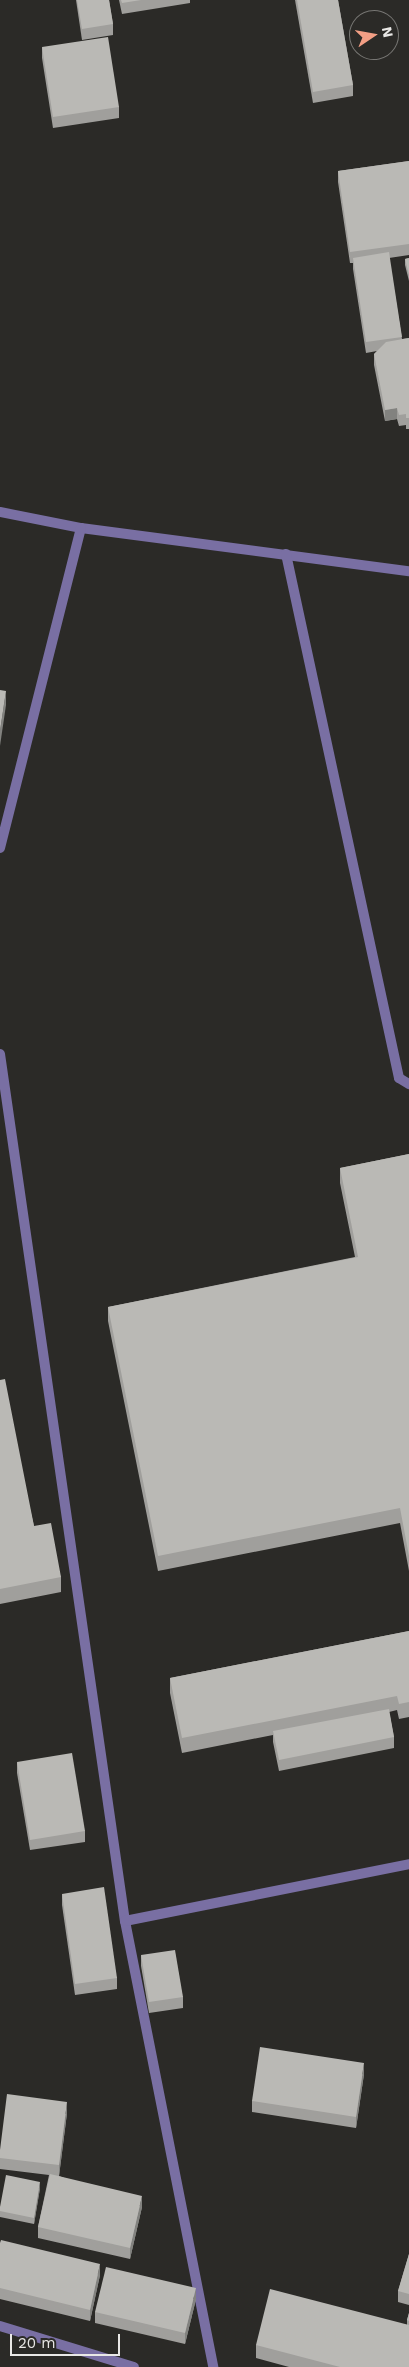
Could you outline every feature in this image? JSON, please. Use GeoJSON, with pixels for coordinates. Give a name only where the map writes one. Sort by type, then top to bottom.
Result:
{"type":"FeatureCollection","features":[{"type":"Feature","properties":{"kind":"street"},"geometry":{"type":"LineString","coordinates":[[0,512],[80,528],[409,571]]}},
{"type":"Feature","properties":{"kind":"street"},"geometry":{"type":"LineString","coordinates":[[0,848],[80,528]]}},
{"type":"Feature","properties":{"kind":"street"},"geometry":{"type":"LineString","coordinates":[[286,554],[399,1078],[409,1084]]}},
{"type":"Feature","properties":{"kind":"street"},"geometry":{"type":"LineString","coordinates":[[0,1054],[125,1920],[213,2367]]}},
{"type":"Feature","properties":{"kind":"street"},"geometry":{"type":"LineString","coordinates":[[125,1920],[409,1864]]}},
{"type":"Feature","properties":{"kind":"street"},"geometry":{"type":"LineString","coordinates":[[0,2326],[134,2367]]}},
{"type":"Feature","properties":{"kind":"building"},"geometry":{"type":"Polygon","coordinates":[[[77,0],[109,0],[113,24],[82,29],[77,0]]]}},
{"type":"Feature","properties":{"kind":"building"},"geometry":{"type":"Polygon","coordinates":[[[121,0],[141,0],[122,3],[121,0]]]}},
{"type":"Feature","properties":{"kind":"building"},"geometry":{"type":"Polygon","coordinates":[[[297,0],[338,0],[353,85],[313,92],[297,0]]]}},
{"type":"Feature","properties":{"kind":"building"},"geometry":{"type":"Polygon","coordinates":[[[108,37],[119,107],[53,117],[42,47],[108,37]]]}},
{"type":"Feature","properties":{"kind":"building"},"geometry":{"type":"Polygon","coordinates":[[[409,161],[409,244],[350,252],[338,171],[409,161]]]}},
{"type":"Feature","properties":{"kind":"building"},"geometry":{"type":"Polygon","coordinates":[[[389,252],[402,337],[366,342],[353,258],[389,252]]]}},
{"type":"Feature","properties":{"kind":"building"},"geometry":{"type":"Polygon","coordinates":[[[409,258],[409,275],[405,259],[409,258]]]}},
{"type":"Feature","properties":{"kind":"building"},"geometry":{"type":"Polygon","coordinates":[[[409,338],[409,418],[406,418],[406,414],[399,415],[397,408],[385,410],[374,354],[386,342],[409,338]]]}},
{"type":"Feature","properties":{"kind":"building"},"geometry":{"type":"Polygon","coordinates":[[[0,690],[6,691],[0,731],[0,690]]]}},
{"type":"Feature","properties":{"kind":"building"},"geometry":{"type":"Polygon","coordinates":[[[409,1154],[409,1556],[400,1508],[158,1556],[108,1307],[358,1257],[340,1168],[409,1154]]]}},
{"type":"Feature","properties":{"kind":"building"},"geometry":{"type":"Polygon","coordinates":[[[5,1379],[34,1526],[51,1523],[61,1577],[0,1589],[0,1380],[5,1379]]]}},
{"type":"Feature","properties":{"kind":"building"},"geometry":{"type":"Polygon","coordinates":[[[409,1631],[409,1702],[399,1704],[397,1696],[182,1738],[170,1678],[409,1631]]]}},
{"type":"Feature","properties":{"kind":"building"},"geometry":{"type":"Polygon","coordinates":[[[389,1709],[394,1737],[279,1760],[273,1731],[389,1709]]]}},
{"type":"Feature","properties":{"kind":"building"},"geometry":{"type":"Polygon","coordinates":[[[72,1753],[85,1831],[30,1840],[17,1762],[72,1753]]]}},
{"type":"Feature","properties":{"kind":"building"},"geometry":{"type":"Polygon","coordinates":[[[104,1887],[117,1978],[75,1984],[62,1894],[104,1887]]]}},
{"type":"Feature","properties":{"kind":"building"},"geometry":{"type":"Polygon","coordinates":[[[175,1950],[183,1997],[149,2002],[141,1955],[175,1950]]]}},
{"type":"Feature","properties":{"kind":"building"},"geometry":{"type":"Polygon","coordinates":[[[260,2047],[364,2063],[356,2117],[252,2101],[260,2047]]]}},
{"type":"Feature","properties":{"kind":"building"},"geometry":{"type":"Polygon","coordinates":[[[7,2094],[67,2102],[59,2165],[0,2158],[7,2094]]]}},
{"type":"Feature","properties":{"kind":"building"},"geometry":{"type":"Polygon","coordinates":[[[50,2174],[142,2196],[130,2248],[38,2227],[50,2174]]]}},
{"type":"Feature","properties":{"kind":"building"},"geometry":{"type":"Polygon","coordinates":[[[6,2175],[40,2182],[34,2218],[0,2211],[6,2175]]]}},
{"type":"Feature","properties":{"kind":"building"},"geometry":{"type":"Polygon","coordinates":[[[1,2240],[100,2264],[90,2310],[0,2288],[1,2240]]]}},
{"type":"Feature","properties":{"kind":"building"},"geometry":{"type":"Polygon","coordinates":[[[409,2254],[409,2294],[398,2291],[409,2254]]]}},
{"type":"Feature","properties":{"kind":"building"},"geometry":{"type":"Polygon","coordinates":[[[106,2267],[196,2288],[185,2333],[95,2312],[106,2267]]]}},
{"type":"Feature","properties":{"kind":"building"},"geometry":{"type":"Polygon","coordinates":[[[270,2289],[409,2325],[409,2367],[340,2367],[256,2345],[270,2289]]]}}]}
